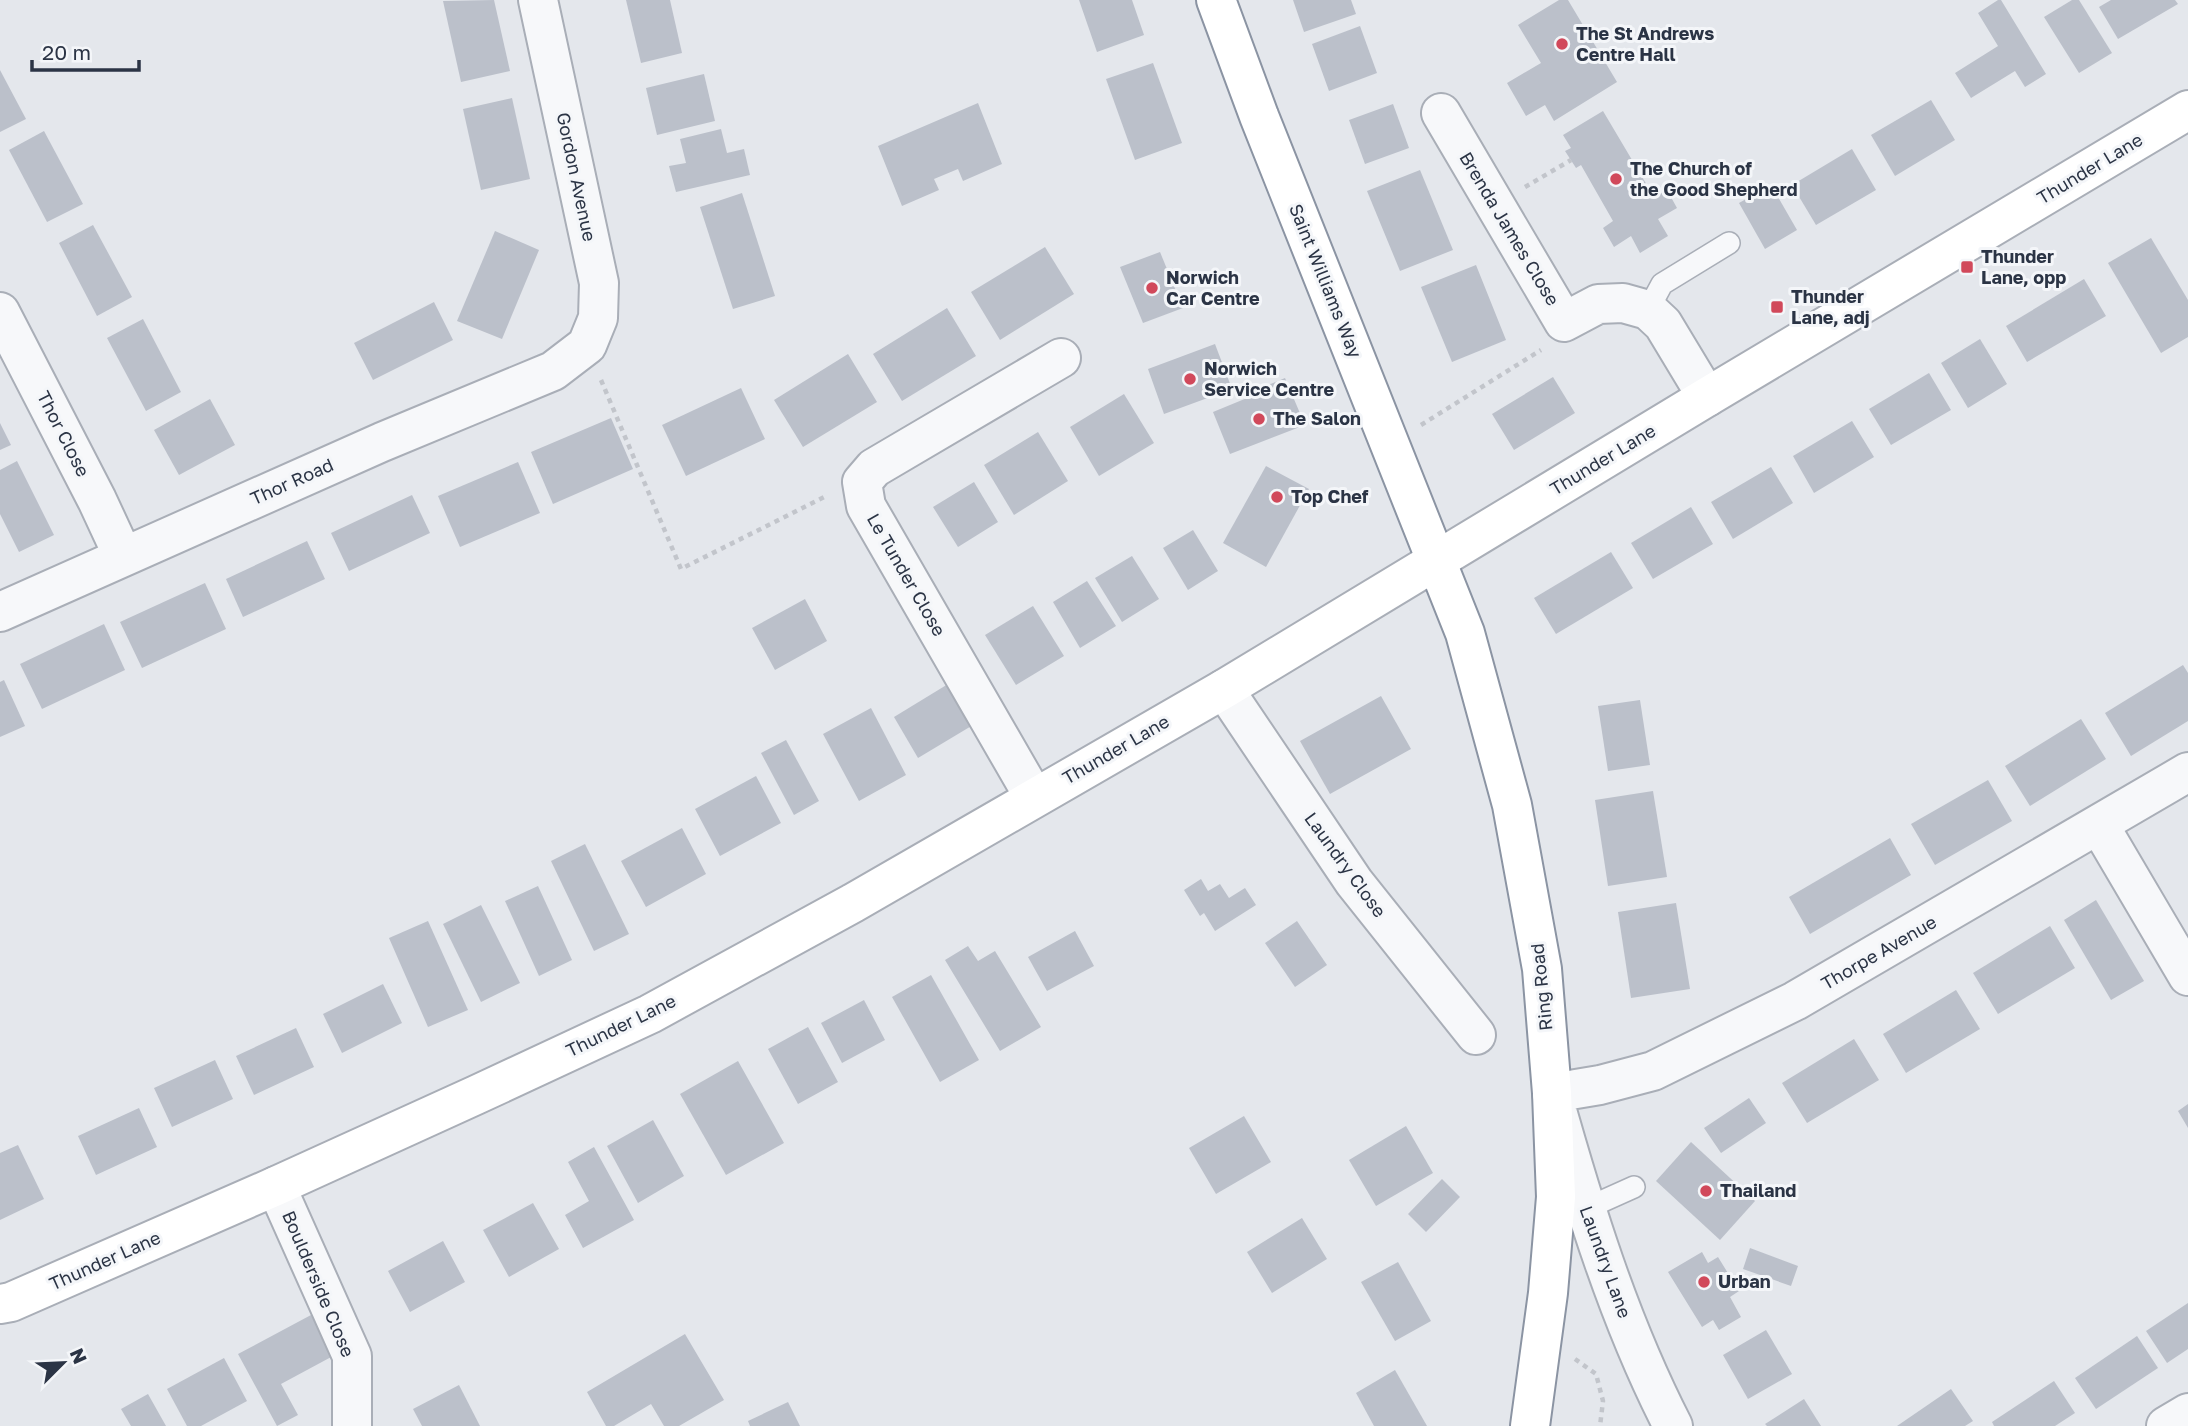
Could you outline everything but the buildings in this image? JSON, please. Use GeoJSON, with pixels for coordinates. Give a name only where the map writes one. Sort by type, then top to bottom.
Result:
{"type":"FeatureCollection","features":[{"type":"Feature","properties":{"kind":"main road","name":"Saint Williams Way"},"geometry":{"type":"LineString","coordinates":[[1216,0],[1390,448],[1437,560]]}},
{"type":"Feature","properties":{"kind":"main road","name":"Thunder Lane"},"geometry":{"type":"LineString","coordinates":[[0,1304],[11,1302],[276,1186],[650,1014],[853,903],[1224,689],[2188,110]]}},
{"type":"Feature","properties":{"kind":"main road","name":"Ring Road"},"geometry":{"type":"LineString","coordinates":[[1437,560],[1465,634],[1512,806],[1542,969],[1552,1093],[1556,1196],[1548,1293],[1531,1426]]}},
{"type":"Feature","properties":{"kind":"street","name":"Gordon Avenue"},"geometry":{"type":"LineString","coordinates":[[538,0],[599,283],[598,318],[584,348]]}},
{"type":"Feature","properties":{"kind":"street","name":"Brenda James Close"},"geometry":{"type":"LineString","coordinates":[[1441,113],[1564,322],[1598,304],[1623,303],[1648,310]]}},
{"type":"Feature","properties":{"kind":"street"},"geometry":{"type":"LineString","coordinates":[[1648,310],[1663,324],[1707,397]]}},
{"type":"Feature","properties":{"kind":"street","name":"Thor Close"},"geometry":{"type":"LineString","coordinates":[[0,312],[123,556]]}},
{"type":"Feature","properties":{"kind":"street","name":"Thor Road"},"geometry":{"type":"LineString","coordinates":[[0,612],[382,442],[553,371],[584,348]]}},
{"type":"Feature","properties":{"kind":"street"},"geometry":{"type":"LineString","coordinates":[[862,482],[874,468],[1061,358]]}},
{"type":"Feature","properties":{"kind":"street","name":"Le Tunder Close"},"geometry":{"type":"LineString","coordinates":[[862,482],[866,506],[1034,797]]}},
{"type":"Feature","properties":{"kind":"street","name":"Laundry Close"},"geometry":{"type":"LineString","coordinates":[[1224,689],[1354,882],[1476,1035]]}},
{"type":"Feature","properties":{"kind":"street","name":"Thorpe Avenue"},"geometry":{"type":"LineString","coordinates":[[1552,1093],[1600,1085],[1653,1071],[1795,1001],[2188,772]]}},
{"type":"Feature","properties":{"kind":"street"},"geometry":{"type":"LineString","coordinates":[[2099,825],[2188,976]]}},
{"type":"Feature","properties":{"kind":"street","name":"Laundry Lane"},"geometry":{"type":"LineString","coordinates":[[1552,1093],[1585,1209],[1641,1355],[1673,1426]]}},
{"type":"Feature","properties":{"kind":"street","name":"Boulderside Close"},"geometry":{"type":"LineString","coordinates":[[276,1186],[352,1356],[352,1426]]}},
{"type":"Feature","properties":{"kind":"street"},"geometry":{"type":"LineString","coordinates":[[2166,1426],[2188,1413]]}},
{"type":"Feature","properties":{"kind":"lane"},"geometry":{"type":"LineString","coordinates":[[1648,310],[1662,284],[1729,243]]}},
{"type":"Feature","properties":{"kind":"lane"},"geometry":{"type":"LineString","coordinates":[[1585,1209],[1634,1186]]}},
{"type":"Feature","properties":{"kind":"path"},"geometry":{"type":"LineString","coordinates":[[1494,204],[1571,160]]}},
{"type":"Feature","properties":{"kind":"path"},"geometry":{"type":"LineString","coordinates":[[1421,425],[1542,349],[1564,322]]}},
{"type":"Feature","properties":{"kind":"path"},"geometry":{"type":"LineString","coordinates":[[584,348],[681,569],[839,489],[862,482]]}},
{"type":"Feature","properties":{"kind":"path"},"geometry":{"type":"LineString","coordinates":[[1540,1351],[1574,1358],[1596,1374],[1603,1401],[1600,1426]]}},
{"type":"Feature","properties":{"kind":"place","name":"The St Andrews Centre Hall"},"geometry":{"type":"Point","coordinates":[1562,44]}},
{"type":"Feature","properties":{"kind":"place","name":"The Church of the Good Shepherd"},"geometry":{"type":"Point","coordinates":[1616,179]}},
{"type":"Feature","properties":{"kind":"place","name":"Thunder Lane, opp"},"geometry":{"type":"Point","coordinates":[1967,267]}},
{"type":"Feature","properties":{"kind":"place","name":"Norwich Car Centre"},"geometry":{"type":"Point","coordinates":[1152,288]}},
{"type":"Feature","properties":{"kind":"place","name":"Thunder Lane, adj"},"geometry":{"type":"Point","coordinates":[1777,307]}},
{"type":"Feature","properties":{"kind":"place","name":"Norwich Service Centre"},"geometry":{"type":"Point","coordinates":[1190,379]}},
{"type":"Feature","properties":{"kind":"place","name":"The Salon"},"geometry":{"type":"Point","coordinates":[1259,419]}},
{"type":"Feature","properties":{"kind":"place","name":"Top Chef"},"geometry":{"type":"Point","coordinates":[1277,497]}},
{"type":"Feature","properties":{"kind":"place","name":"Thailand"},"geometry":{"type":"Point","coordinates":[1706,1191]}},
{"type":"Feature","properties":{"kind":"place","name":"Urban"},"geometry":{"type":"Point","coordinates":[1704,1282]}}]}
